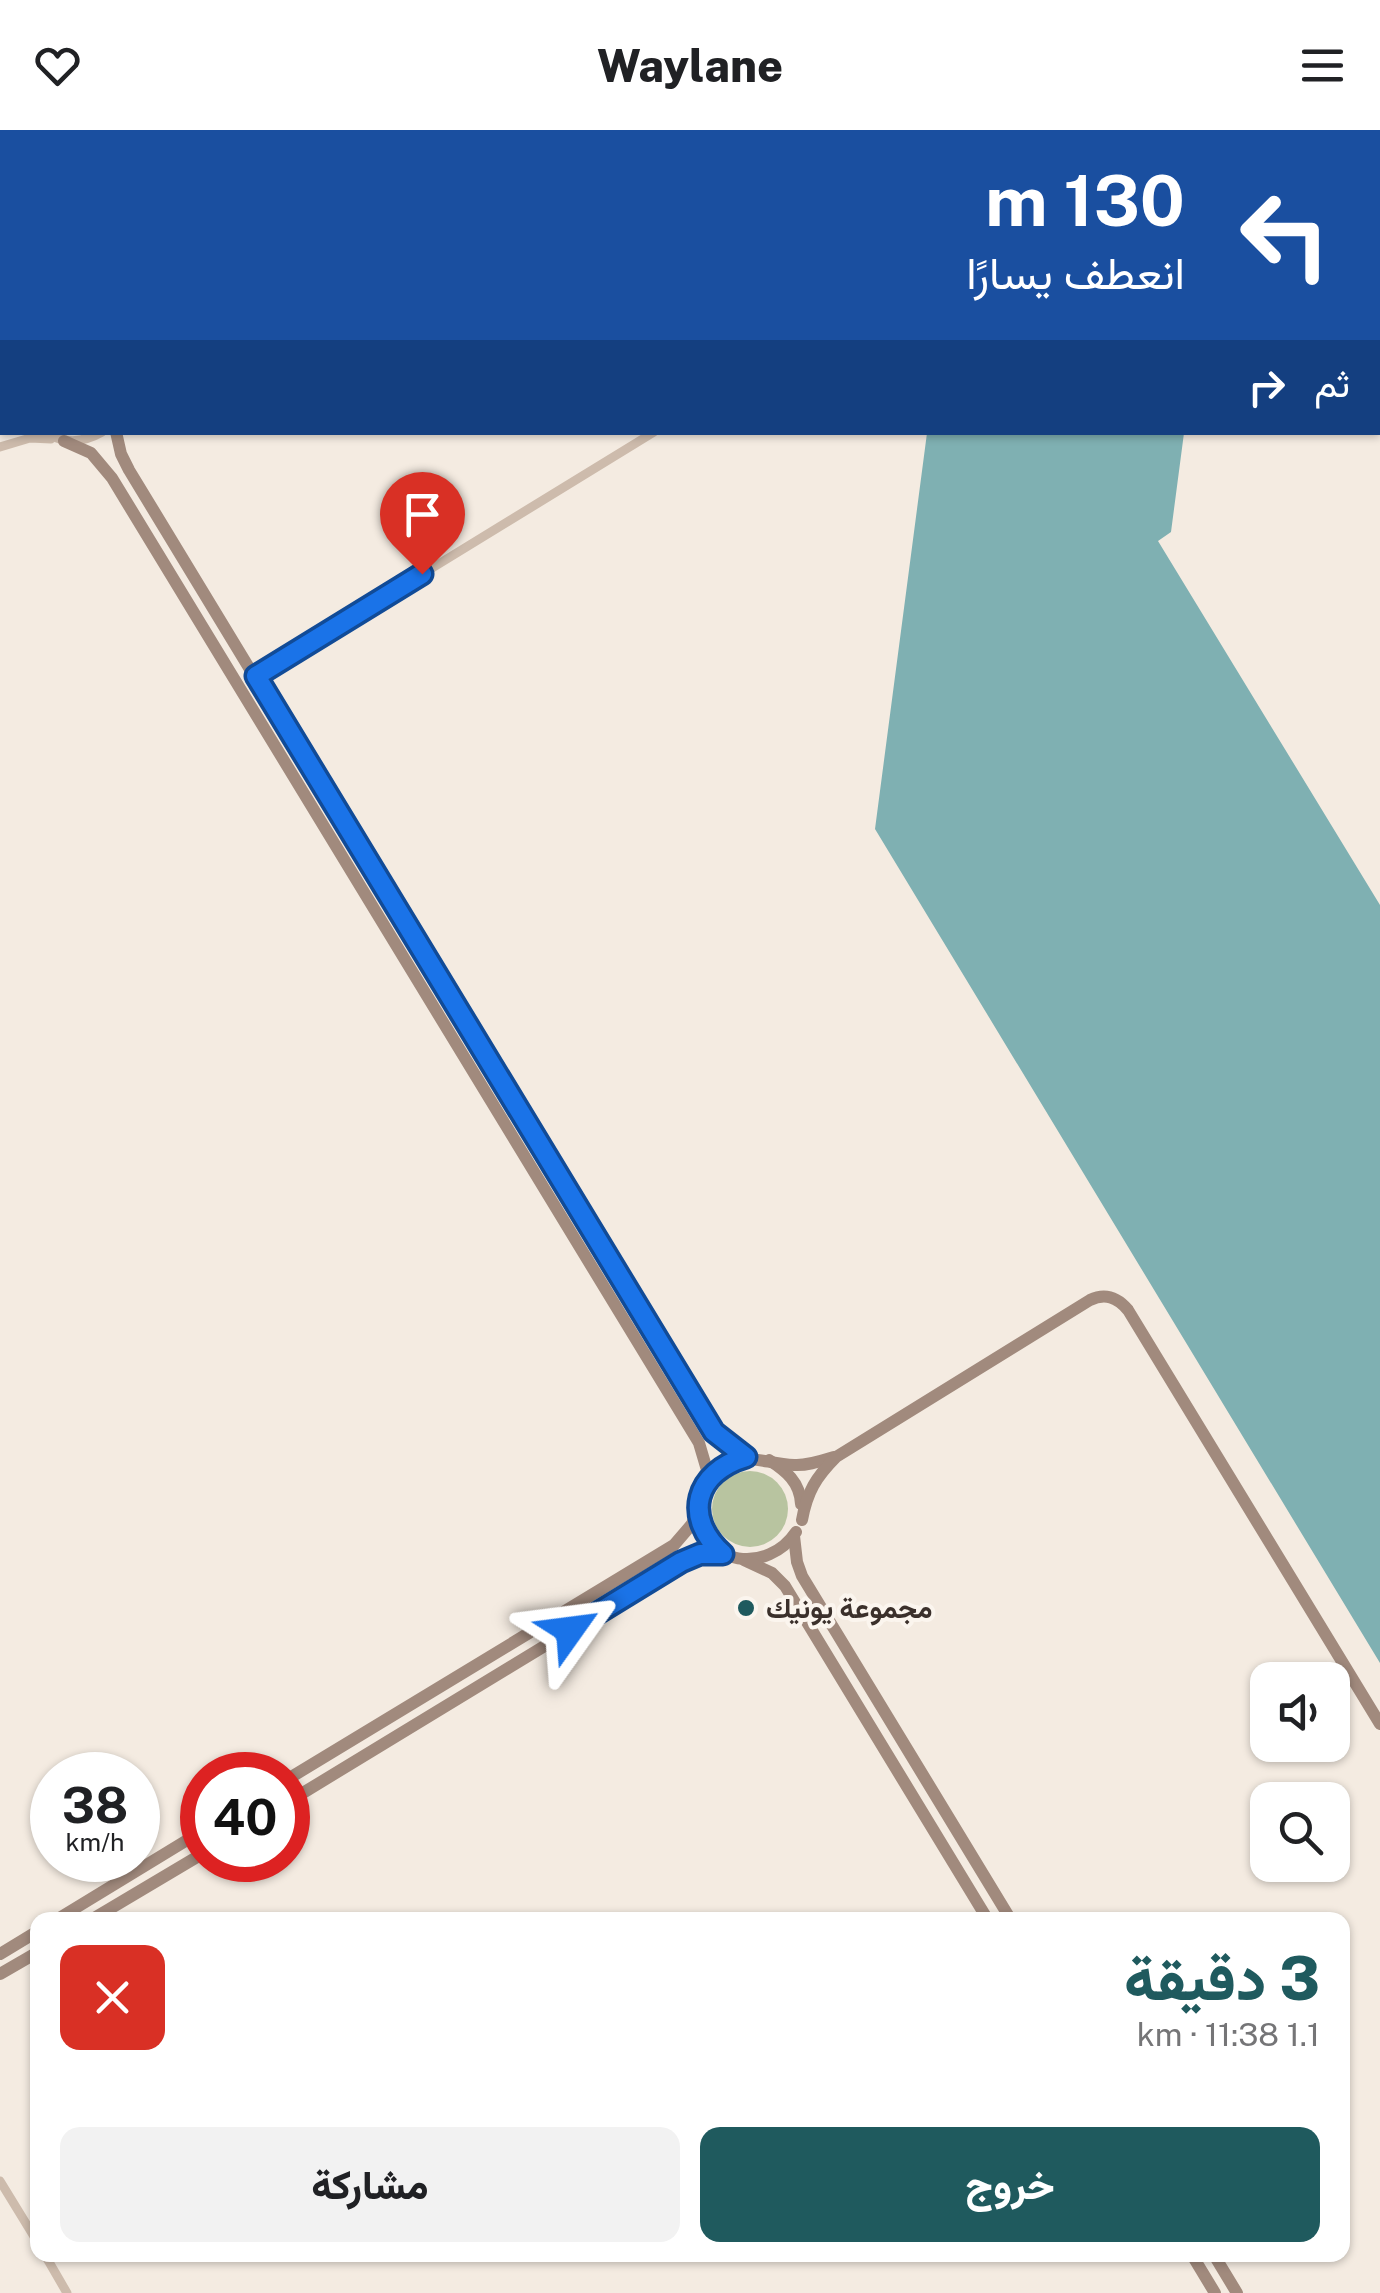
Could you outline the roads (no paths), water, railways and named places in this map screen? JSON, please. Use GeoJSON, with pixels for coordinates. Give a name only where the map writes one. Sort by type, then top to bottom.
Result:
{"type":"FeatureCollection","features":[{"type":"Feature","properties":{"kind":"street"},"geometry":{"type":"LineString","coordinates":[[11,435],[0,447],[30,438],[81,441],[95,435]]}},
{"type":"Feature","properties":{"kind":"street"},"geometry":{"type":"LineString","coordinates":[[49,435],[92,452],[112,478],[700,1443],[706,1470],[704,1489]]}},
{"type":"Feature","properties":{"kind":"street"},"geometry":{"type":"LineString","coordinates":[[117,435],[129,470],[714,1432],[746,1457]]}},
{"type":"Feature","properties":{"kind":"street"},"geometry":{"type":"LineString","coordinates":[[256,676],[649,435]]}},
{"type":"Feature","properties":{"kind":"street"},"geometry":{"type":"LineString","coordinates":[[744,1560],[759,1561],[778,1554],[794,1536],[814,1480],[836,1456],[1090,1300],[1102,1296],[1116,1299],[1128,1310],[1380,1724]]}},
{"type":"Feature","properties":{"kind":"street"},"geometry":{"type":"LineString","coordinates":[[310,1766],[674,1545],[692,1524],[708,1477],[725,1463],[746,1457],[791,1466],[836,1456]]}},
{"type":"Feature","properties":{"kind":"street"},"geometry":{"type":"LineString","coordinates":[[770,1460],[789,1474],[801,1494],[802,1520]]}},
{"type":"Feature","properties":{"kind":"street"},"geometry":{"type":"LineString","coordinates":[[699,1504],[700,1523],[723,1554]]}},
{"type":"Feature","properties":{"kind":"street"},"geometry":{"type":"LineString","coordinates":[[794,1536],[796,1562],[802,1576],[1007,1912]]}},
{"type":"Feature","properties":{"kind":"street"},"geometry":{"type":"LineString","coordinates":[[310,1789],[681,1562],[700,1554],[723,1554],[772,1573],[785,1586],[983,1912]]}},
{"type":"Feature","properties":{"kind":"street"},"geometry":{"type":"LineString","coordinates":[[69,1912],[180,1844]]}},
{"type":"Feature","properties":{"kind":"street"},"geometry":{"type":"LineString","coordinates":[[104,1912],[180,1867]]}},
{"type":"Feature","properties":{"kind":"street"},"geometry":{"type":"LineString","coordinates":[[0,1954],[30,1936]]}},
{"type":"Feature","properties":{"kind":"street"},"geometry":{"type":"LineString","coordinates":[[0,1974],[30,1957]]}},
{"type":"Feature","properties":{"kind":"street"},"geometry":{"type":"LineString","coordinates":[[0,2181],[30,2230]]}},
{"type":"Feature","properties":{"kind":"street"},"geometry":{"type":"LineString","coordinates":[[48,2262],[67,2293]]}},
{"type":"Feature","properties":{"kind":"street"},"geometry":{"type":"LineString","coordinates":[[1196,2262],[1215,2293]]}},
{"type":"Feature","properties":{"kind":"street"},"geometry":{"type":"LineString","coordinates":[[1218,2262],[1237,2293]]}},
{"type":"Feature","properties":{"kind":"water"},"geometry":{"type":"Polygon","coordinates":[[[927,435],[1184,435],[1171,532],[1158,541],[1380,905],[1380,1663],[875,829],[927,435]]]}},
{"type":"Feature","properties":{"kind":"place","name":"مجموعة يونيك"},"geometry":{"type":"Point","coordinates":[746,1608]}}]}
